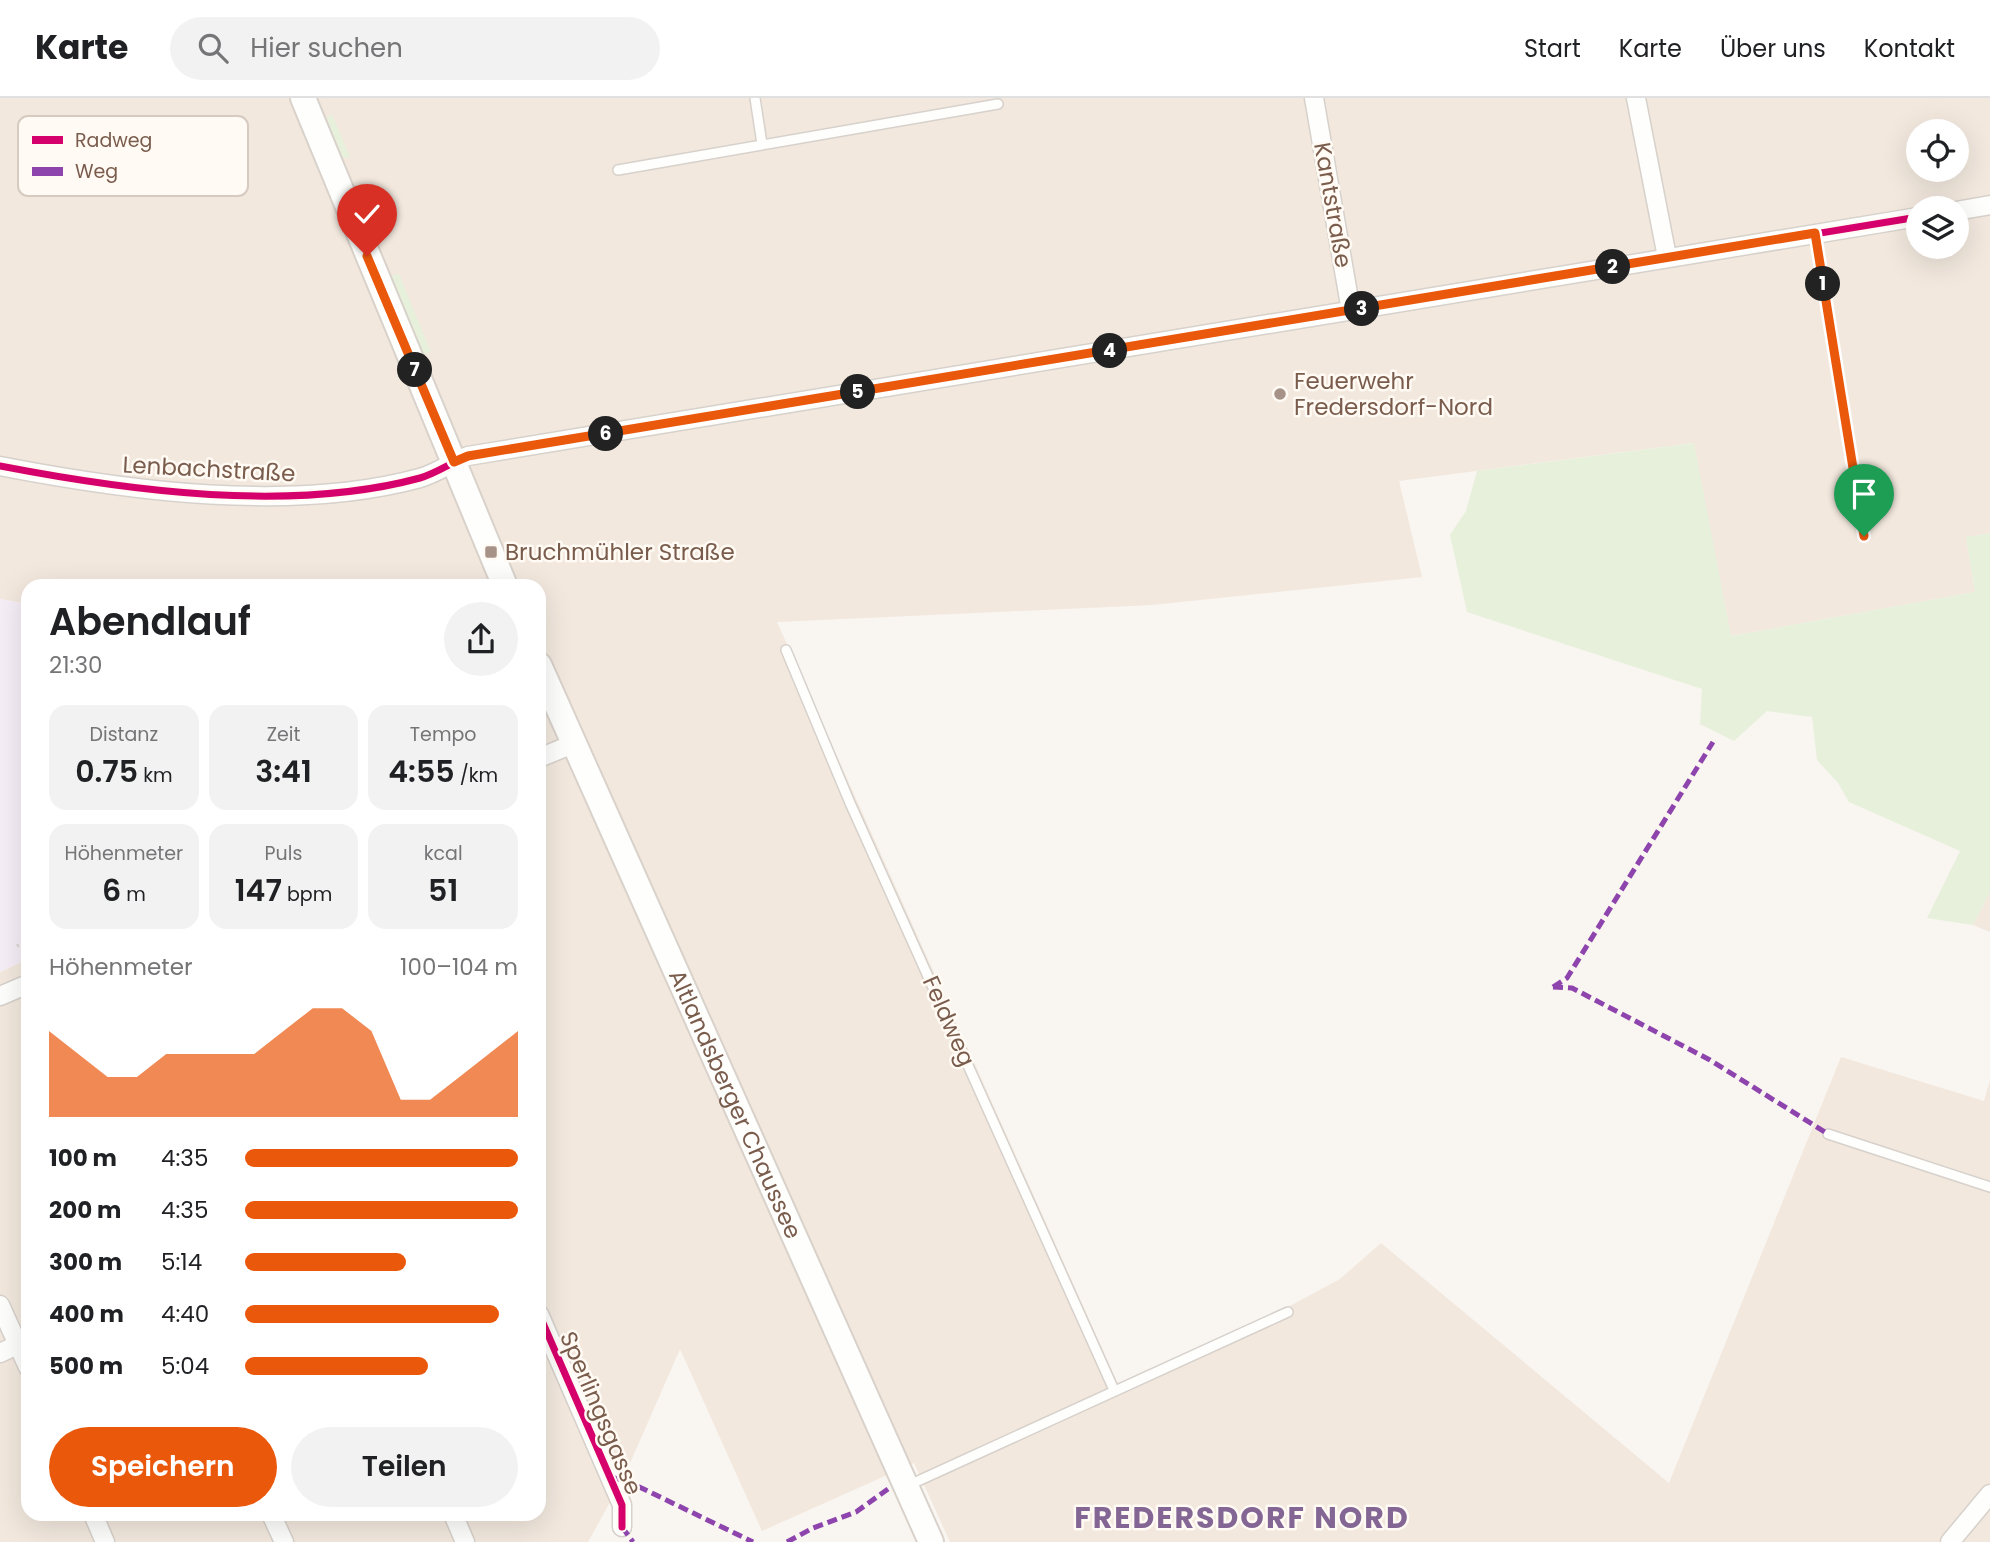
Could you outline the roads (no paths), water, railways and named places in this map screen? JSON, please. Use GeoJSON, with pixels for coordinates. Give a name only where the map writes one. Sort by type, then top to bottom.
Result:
{"type":"FeatureCollection","features":[{"type":"Feature","properties":{"kind":"main road"},"geometry":{"type":"LineString","coordinates":[[303,98],[502,579]]}},
{"type":"Feature","properties":{"kind":"main road","name":"Altlandsberger Chaussee"},"geometry":{"type":"LineString","coordinates":[[546,681],[931,1542]]}},
{"type":"Feature","properties":{"kind":"street","name":"Kantstraße"},"geometry":{"type":"LineString","coordinates":[[1314,98],[1351,311]]}},
{"type":"Feature","properties":{"kind":"street"},"geometry":{"type":"LineString","coordinates":[[1636,98],[1667,257]]}},
{"type":"Feature","properties":{"kind":"street"},"geometry":{"type":"LineString","coordinates":[[1969,209],[1990,205]]}},
{"type":"Feature","properties":{"kind":"street"},"geometry":{"type":"LineString","coordinates":[[454,462],[468,456],[1906,219]]}},
{"type":"Feature","properties":{"kind":"street","name":"Lenbachstraße"},"geometry":{"type":"LineString","coordinates":[[0,466],[91,482],[258,495],[354,490],[424,477],[454,462]]}},
{"type":"Feature","properties":{"kind":"street"},"geometry":{"type":"LineString","coordinates":[[546,755],[573,744]]}},
{"type":"Feature","properties":{"kind":"street"},"geometry":{"type":"LineString","coordinates":[[0,996],[21,987]]}},
{"type":"Feature","properties":{"kind":"street"},"geometry":{"type":"LineString","coordinates":[[0,1305],[21,1339]]}},
{"type":"Feature","properties":{"kind":"street","name":"Sperlingsgasse"},"geometry":{"type":"LineString","coordinates":[[546,1330],[622,1505],[622,1527]]}},
{"type":"Feature","properties":{"kind":"street"},"geometry":{"type":"LineString","coordinates":[[0,1353],[21,1343]]}},
{"type":"Feature","properties":{"kind":"street"},"geometry":{"type":"LineString","coordinates":[[1950,1542],[1990,1494]]}},
{"type":"Feature","properties":{"kind":"street"},"geometry":{"type":"LineString","coordinates":[[96,1521],[105,1542]]}},
{"type":"Feature","properties":{"kind":"street"},"geometry":{"type":"LineString","coordinates":[[274,1521],[284,1542]]}},
{"type":"Feature","properties":{"kind":"street"},"geometry":{"type":"LineString","coordinates":[[456,1521],[465,1542]]}},
{"type":"Feature","properties":{"kind":"lane"},"geometry":{"type":"LineString","coordinates":[[755,98],[762,144]]}},
{"type":"Feature","properties":{"kind":"lane"},"geometry":{"type":"LineString","coordinates":[[618,170],[998,104]]}},
{"type":"Feature","properties":{"kind":"lane"},"geometry":{"type":"LineString","coordinates":[[1815,233],[1864,536]]}},
{"type":"Feature","properties":{"kind":"lane","name":"Feldweg"},"geometry":{"type":"LineString","coordinates":[[786,650],[850,803],[1114,1390]]}},
{"type":"Feature","properties":{"kind":"lane"},"geometry":{"type":"LineString","coordinates":[[1829,1134],[1990,1187]]}},
{"type":"Feature","properties":{"kind":"lane"},"geometry":{"type":"LineString","coordinates":[[906,1487],[1288,1312]]}},
{"type":"Feature","properties":{"kind":"place","name":"Feuerwehr Fredersdorf-Nord"},"geometry":{"type":"Point","coordinates":[1280,394]}},
{"type":"Feature","properties":{"kind":"place","name":"Bruchmühler Straße"},"geometry":{"type":"Point","coordinates":[491,552]}},
{"type":"Feature","properties":{"kind":"district","name":"FREDERSDORF NORD"},"geometry":{"type":"Point","coordinates":[1242,1517]}}]}
